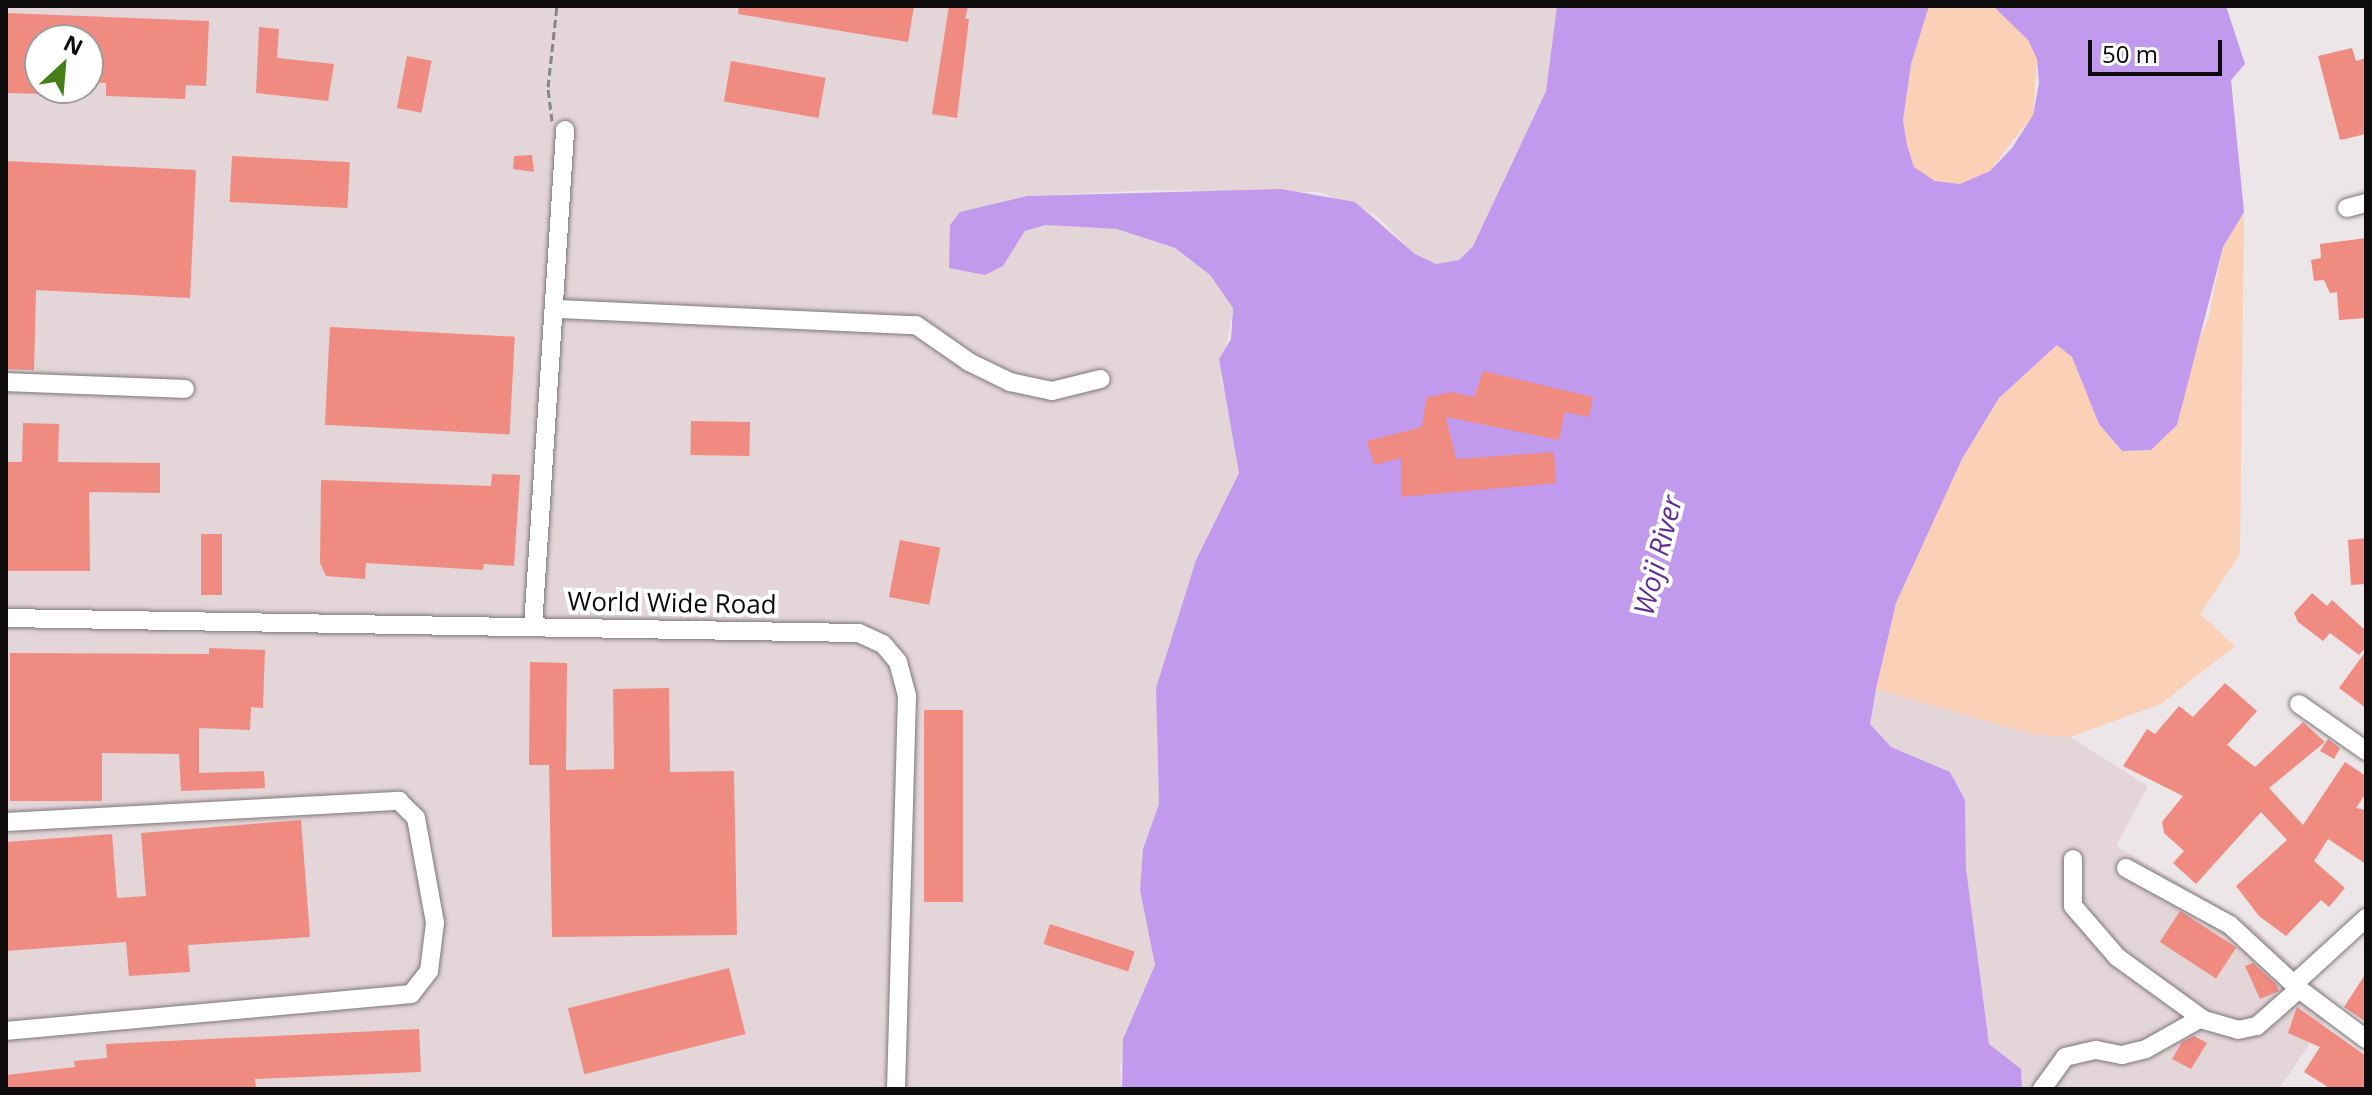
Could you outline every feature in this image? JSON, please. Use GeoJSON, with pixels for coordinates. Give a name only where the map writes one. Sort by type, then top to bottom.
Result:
{"type":"FeatureCollection","features":[{"type":"Feature","properties":{"kind":"street"},"geometry":{"type":"LineString","coordinates":[[533,627],[557,309],[565,130]]}},
{"type":"Feature","properties":{"kind":"street"},"geometry":{"type":"LineString","coordinates":[[2347,208],[2366,203]]}},
{"type":"Feature","properties":{"kind":"street"},"geometry":{"type":"LineString","coordinates":[[557,309],[916,325],[969,362],[1010,382],[1052,391],[1101,379]]}},
{"type":"Feature","properties":{"kind":"street"},"geometry":{"type":"LineString","coordinates":[[6,382],[185,389]]}},
{"type":"Feature","properties":{"kind":"street","name":"World Wide Road"},"geometry":{"type":"LineString","coordinates":[[6,618],[859,633],[883,644],[898,662],[907,696],[896,1089]]}},
{"type":"Feature","properties":{"kind":"street"},"geometry":{"type":"LineString","coordinates":[[2299,704],[2366,751]]}},
{"type":"Feature","properties":{"kind":"street"},"geometry":{"type":"LineString","coordinates":[[6,822],[399,801],[416,818],[435,923],[429,971],[411,994],[6,1031]]}},
{"type":"Feature","properties":{"kind":"street"},"geometry":{"type":"LineString","coordinates":[[2073,859],[2073,906],[2117,957],[2201,1018],[2238,1030],[2257,1026],[2366,918]]}},
{"type":"Feature","properties":{"kind":"street"},"geometry":{"type":"LineString","coordinates":[[2126,868],[2230,925],[2296,986],[2366,1039]]}},
{"type":"Feature","properties":{"kind":"street"},"geometry":{"type":"LineString","coordinates":[[2042,1089],[2065,1057],[2096,1050],[2122,1055],[2146,1049],[2201,1018]]}},
{"type":"Feature","properties":{"kind":"path"},"geometry":{"type":"LineString","coordinates":[[557,6],[548,110],[552,122],[565,130]]}},
{"type":"Feature","properties":{"kind":"shaded area"},"geometry":{"type":"Polygon","coordinates":[[[6,6],[1557,6],[1546,91],[1473,246],[1459,260],[1436,264],[1415,254],[1376,215],[1319,192],[1154,190],[1027,196],[1003,266],[1025,231],[1047,225],[1118,229],[1174,248],[1210,275],[1233,308],[1221,380],[1231,406],[1239,473],[1196,560],[1156,688],[1159,804],[1143,849],[1140,890],[1155,965],[1120,1067],[1122,1089],[6,1089],[6,6]]]}},
{"type":"Feature","properties":{"kind":"shaded area"},"geometry":{"type":"Polygon","coordinates":[[[1929,6],[1993,6],[2028,40],[2037,59],[2033,115],[1990,171],[1960,184],[1935,181],[1914,167],[1907,145],[1903,120],[1911,64],[1929,6]]]}},
{"type":"Feature","properties":{"kind":"shaded area"},"geometry":{"type":"Polygon","coordinates":[[[2244,212],[2240,554],[2200,614],[2235,646],[2161,704],[2070,737],[2031,734],[1876,689],[1896,603],[1962,459],[1999,398],[2058,344],[2072,357],[2099,424],[2121,451],[2152,450],[2208,320],[2223,247],[2244,212]]]}},
{"type":"Feature","properties":{"kind":"shaded area"},"geometry":{"type":"Polygon","coordinates":[[[1876,689],[2031,734],[2070,737],[2148,786],[2116,846],[2251,925],[2336,1005],[2279,1089],[2022,1089],[2021,1069],[1989,1044],[1966,868],[1965,800],[1950,772],[1891,747],[1869,724],[1876,689]]]}},
{"type":"Feature","properties":{"kind":"water","name":"Woji River"},"geometry":{"type":"Polygon","coordinates":[[[1557,6],[1929,6],[1911,64],[1903,120],[1907,145],[1914,167],[1935,181],[1960,184],[1990,171],[2012,148],[2033,115],[2039,83],[2037,59],[2028,40],[1993,6],[2226,6],[2245,64],[2231,80],[2244,212],[2223,247],[2177,425],[2151,450],[2122,451],[2099,424],[2072,357],[2057,345],[1999,398],[1962,459],[1896,603],[1876,689],[1870,724],[1891,747],[1950,772],[1965,800],[1966,868],[1989,1044],[2021,1069],[2022,1089],[1122,1089],[1123,1039],[1155,965],[1140,890],[1143,849],[1159,804],[1156,688],[1196,560],[1239,473],[1219,359],[1231,339],[1233,308],[1210,275],[1175,248],[1117,229],[1046,225],[1025,231],[1003,266],[985,275],[949,268],[950,225],[960,212],[1027,196],[1281,189],[1355,202],[1415,254],[1436,264],[1459,260],[1473,246],[1546,91],[1557,6]]]}},
{"type":"Feature","properties":{"kind":"building"},"geometry":{"type":"Polygon","coordinates":[[[739,6],[914,6],[908,42],[738,14],[739,6]]]}},
{"type":"Feature","properties":{"kind":"building"},"geometry":{"type":"Polygon","coordinates":[[[949,6],[968,6],[965,19],[969,19],[957,118],[932,114],[949,6]]]}},
{"type":"Feature","properties":{"kind":"building"},"geometry":{"type":"Polygon","coordinates":[[[6,13],[209,21],[206,86],[186,85],[185,99],[106,96],[104,24],[24,24],[24,94],[8,93],[6,13]]]}},
{"type":"Feature","properties":{"kind":"building"},"geometry":{"type":"Polygon","coordinates":[[[259,27],[279,29],[277,58],[334,64],[328,101],[256,93],[259,27]]]}},
{"type":"Feature","properties":{"kind":"building"},"geometry":{"type":"Polygon","coordinates":[[[2352,48],[2356,61],[2366,58],[2366,134],[2340,140],[2318,56],[2352,48]]]}},
{"type":"Feature","properties":{"kind":"building"},"geometry":{"type":"Polygon","coordinates":[[[407,56],[432,61],[421,113],[397,108],[407,56]]]}},
{"type":"Feature","properties":{"kind":"building"},"geometry":{"type":"Polygon","coordinates":[[[731,61],[826,78],[818,118],[724,101],[731,61]]]}},
{"type":"Feature","properties":{"kind":"building"},"geometry":{"type":"Polygon","coordinates":[[[532,155],[534,172],[513,169],[514,156],[532,155]]]}},
{"type":"Feature","properties":{"kind":"building"},"geometry":{"type":"Polygon","coordinates":[[[232,156],[350,162],[347,208],[230,202],[232,156]]]}},
{"type":"Feature","properties":{"kind":"building"},"geometry":{"type":"Polygon","coordinates":[[[6,161],[196,170],[190,298],[36,290],[34,370],[6,369],[6,161]]]}},
{"type":"Feature","properties":{"kind":"building"},"geometry":{"type":"Polygon","coordinates":[[[2366,238],[2366,318],[2339,320],[2337,292],[2330,293],[2324,280],[2314,281],[2311,260],[2321,258],[2320,244],[2366,238]]]}},
{"type":"Feature","properties":{"kind":"building"},"geometry":{"type":"Polygon","coordinates":[[[330,327],[515,337],[510,435],[325,425],[330,327]]]}},
{"type":"Feature","properties":{"kind":"building"},"geometry":{"type":"Polygon","coordinates":[[[1483,371],[1593,397],[1589,417],[1565,412],[1559,440],[1446,417],[1456,459],[1554,452],[1556,483],[1401,497],[1401,458],[1374,465],[1367,441],[1422,427],[1426,398],[1451,392],[1474,397],[1483,371]]]}},
{"type":"Feature","properties":{"kind":"building"},"geometry":{"type":"Polygon","coordinates":[[[691,421],[750,422],[749,456],[690,455],[691,421]]]}},
{"type":"Feature","properties":{"kind":"building"},"geometry":{"type":"Polygon","coordinates":[[[23,423],[59,424],[58,462],[160,463],[160,493],[89,492],[90,571],[6,571],[6,462],[22,462],[23,423]]]}},
{"type":"Feature","properties":{"kind":"building"},"geometry":{"type":"Polygon","coordinates":[[[492,474],[520,475],[514,566],[484,564],[483,570],[366,563],[365,579],[326,576],[320,563],[321,480],[491,486],[492,474]]]}},
{"type":"Feature","properties":{"kind":"building"},"geometry":{"type":"Polygon","coordinates":[[[201,534],[222,534],[222,595],[201,595],[201,534]]]}},
{"type":"Feature","properties":{"kind":"building"},"geometry":{"type":"Polygon","coordinates":[[[2366,538],[2366,584],[2351,585],[2348,540],[2366,538]]]}},
{"type":"Feature","properties":{"kind":"building"},"geometry":{"type":"Polygon","coordinates":[[[900,540],[940,548],[929,605],[889,597],[900,540]]]}},
{"type":"Feature","properties":{"kind":"building"},"geometry":{"type":"Polygon","coordinates":[[[2312,593],[2327,606],[2332,600],[2366,631],[2366,647],[2359,655],[2330,633],[2323,641],[2298,622],[2294,613],[2312,593]]]}},
{"type":"Feature","properties":{"kind":"building"},"geometry":{"type":"Polygon","coordinates":[[[209,648],[265,650],[263,708],[251,707],[250,730],[199,728],[199,773],[264,771],[265,788],[181,791],[179,754],[102,753],[102,801],[10,801],[10,653],[209,654],[209,648]]]}},
{"type":"Feature","properties":{"kind":"building"},"geometry":{"type":"Polygon","coordinates":[[[2366,651],[2366,708],[2339,688],[2366,651]]]}},
{"type":"Feature","properties":{"kind":"building"},"geometry":{"type":"Polygon","coordinates":[[[530,662],[567,663],[566,770],[614,769],[613,689],[669,688],[670,772],[734,771],[737,935],[552,937],[549,765],[529,765],[530,662]]]}},
{"type":"Feature","properties":{"kind":"building"},"geometry":{"type":"Polygon","coordinates":[[[2225,683],[2257,711],[2227,745],[2255,767],[2303,722],[2325,742],[2269,788],[2303,825],[2345,762],[2366,776],[2366,793],[2356,808],[2366,810],[2366,864],[2328,839],[2314,861],[2345,888],[2329,907],[2321,900],[2286,936],[2259,916],[2236,886],[2287,840],[2261,812],[2196,884],[2173,863],[2184,851],[2164,833],[2162,822],[2183,796],[2123,766],[2147,729],[2155,734],[2179,706],[2193,717],[2225,683]]]}},
{"type":"Feature","properties":{"kind":"building"},"geometry":{"type":"Polygon","coordinates":[[[924,710],[963,710],[963,902],[924,902],[924,710]]]}},
{"type":"Feature","properties":{"kind":"building"},"geometry":{"type":"Polygon","coordinates":[[[2328,739],[2340,748],[2334,759],[2320,751],[2328,739]]]}},
{"type":"Feature","properties":{"kind":"building"},"geometry":{"type":"Polygon","coordinates":[[[301,820],[310,937],[188,945],[190,972],[129,976],[126,942],[6,951],[6,842],[112,834],[117,898],[146,896],[141,833],[301,820]]]}},
{"type":"Feature","properties":{"kind":"building"},"geometry":{"type":"Polygon","coordinates":[[[2180,911],[2236,947],[2216,979],[2160,942],[2180,911]]]}},
{"type":"Feature","properties":{"kind":"building"},"geometry":{"type":"Polygon","coordinates":[[[1050,924],[1135,952],[1128,971],[1044,944],[1050,924]]]}},
{"type":"Feature","properties":{"kind":"building"},"geometry":{"type":"Polygon","coordinates":[[[2253,963],[2276,984],[2279,991],[2260,999],[2245,966],[2253,963]]]}},
{"type":"Feature","properties":{"kind":"building"},"geometry":{"type":"Polygon","coordinates":[[[729,968],[745,1034],[584,1074],[568,1008],[729,968]]]}},
{"type":"Feature","properties":{"kind":"building"},"geometry":{"type":"Polygon","coordinates":[[[2366,973],[2366,1022],[2344,1007],[2366,973]]]}},
{"type":"Feature","properties":{"kind":"building"},"geometry":{"type":"Polygon","coordinates":[[[2297,1007],[2366,1056],[2366,1089],[2331,1089],[2304,1072],[2320,1047],[2288,1033],[2297,1007]]]}},
{"type":"Feature","properties":{"kind":"building"},"geometry":{"type":"Polygon","coordinates":[[[419,1029],[421,1072],[255,1079],[256,1089],[6,1089],[6,1075],[75,1067],[74,1061],[107,1058],[106,1044],[419,1029]]]}},
{"type":"Feature","properties":{"kind":"building"},"geometry":{"type":"Polygon","coordinates":[[[2194,1036],[2207,1043],[2191,1069],[2172,1059],[2182,1042],[2194,1036]]]}}]}
